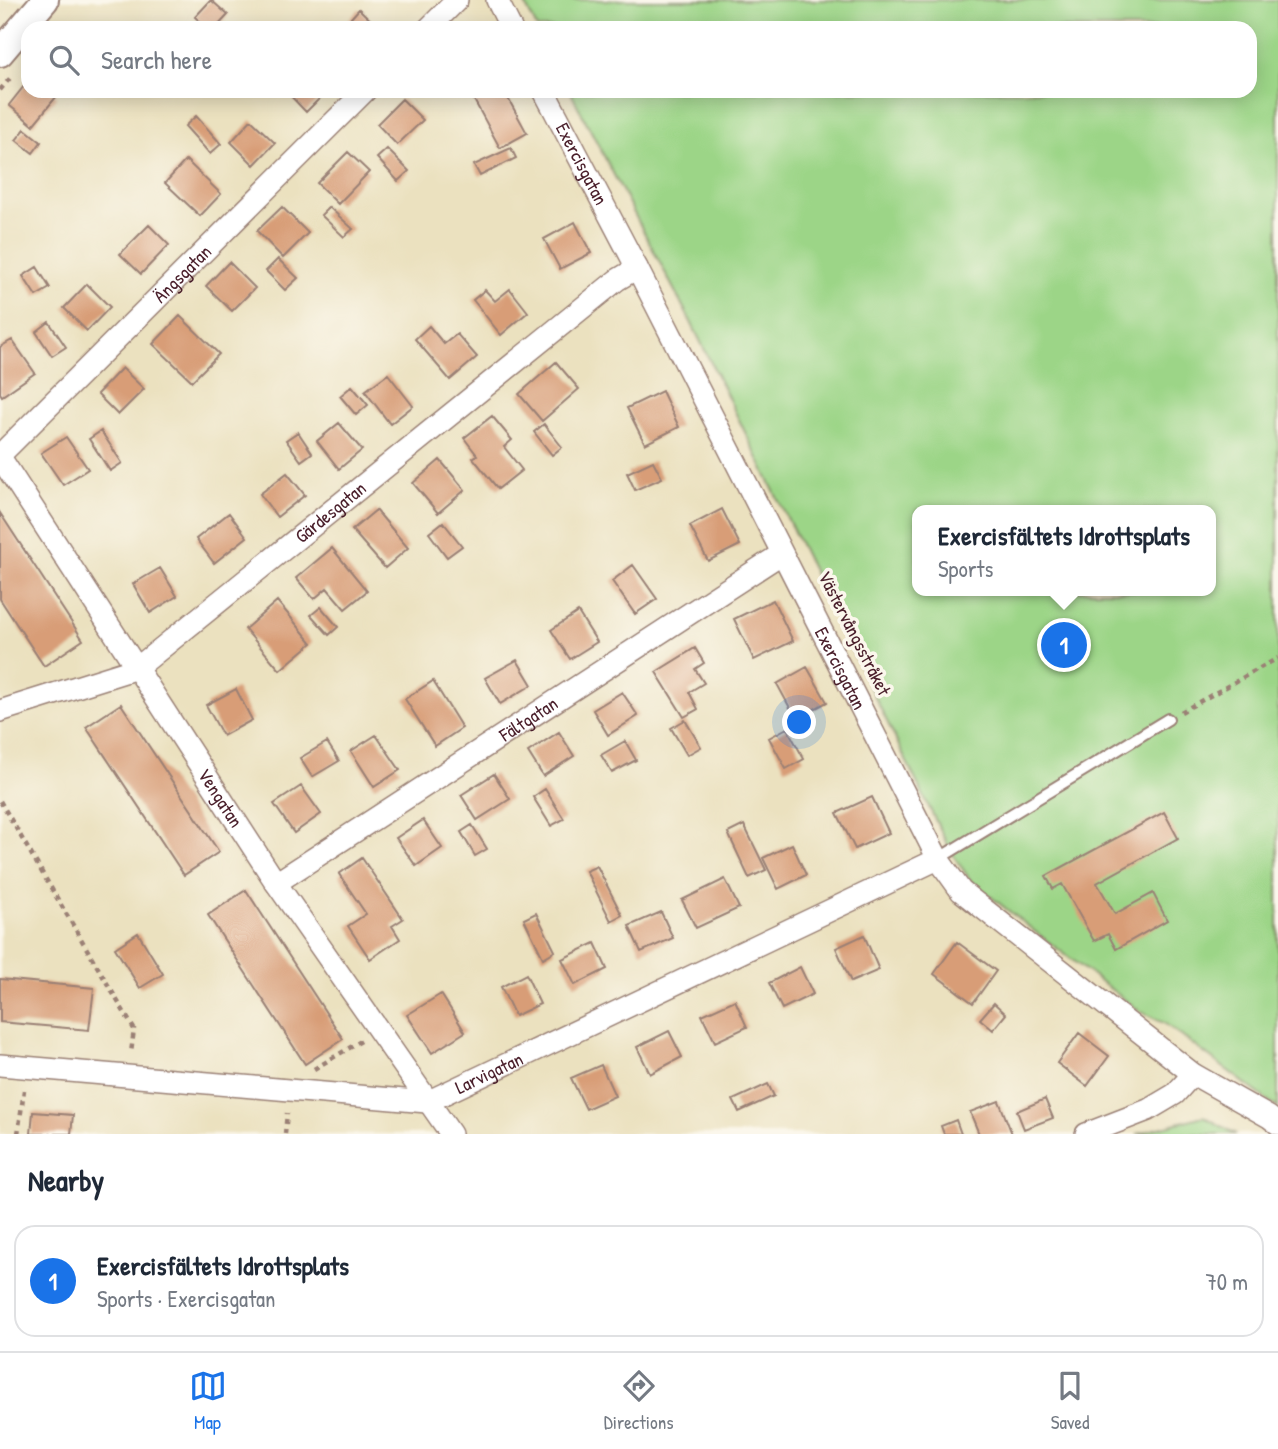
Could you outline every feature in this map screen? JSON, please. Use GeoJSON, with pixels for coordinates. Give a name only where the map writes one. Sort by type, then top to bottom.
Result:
{"type":"FeatureCollection","features":[{"type":"Feature","properties":{"kind":"street"},"geometry":{"type":"LineString","coordinates":[[27,21],[45,0]]}},
{"type":"Feature","properties":{"kind":"street"},"geometry":{"type":"LineString","coordinates":[[436,21],[457,0]]}},
{"type":"Feature","properties":{"kind":"street"},"geometry":{"type":"LineString","coordinates":[[497,0],[508,21]]}},
{"type":"Feature","properties":{"kind":"street"},"geometry":{"type":"LineString","coordinates":[[0,53],[21,28]]}},
{"type":"Feature","properties":{"kind":"street","name":"Ängsgatan"},"geometry":{"type":"LineString","coordinates":[[0,456],[358,98]]}},
{"type":"Feature","properties":{"kind":"street","name":"Exercisgatan"},"geometry":{"type":"LineString","coordinates":[[548,98],[938,859],[961,891],[1193,1074],[1269,1116],[1278,1124]]}},
{"type":"Feature","properties":{"kind":"street","name":"Gärdesgatan"},"geometry":{"type":"LineString","coordinates":[[0,711],[137,668],[617,280],[637,268]]}},
{"type":"Feature","properties":{"kind":"street","name":"Vengatan"},"geometry":{"type":"LineString","coordinates":[[0,456],[276,883],[451,1134]]}},
{"type":"Feature","properties":{"kind":"street","name":"Fältgatan"},"geometry":{"type":"LineString","coordinates":[[276,883],[781,554]]}},
{"type":"Feature","properties":{"kind":"street","name":"Larvigatan"},"geometry":{"type":"LineString","coordinates":[[427,1102],[938,859]]}},
{"type":"Feature","properties":{"kind":"street"},"geometry":{"type":"LineString","coordinates":[[0,1065],[427,1102]]}},
{"type":"Feature","properties":{"kind":"street"},"geometry":{"type":"LineString","coordinates":[[1086,1134],[1148,1110],[1175,1094],[1193,1074]]}},
{"type":"Feature","properties":{"kind":"lane"},"geometry":{"type":"LineString","coordinates":[[938,859],[1168,719]]}},
{"type":"Feature","properties":{"kind":"path"},"geometry":{"type":"LineString","coordinates":[[1168,719],[1278,658]]}},
{"type":"Feature","properties":{"kind":"path"},"geometry":{"type":"LineString","coordinates":[[0,801],[134,1029],[131,1053],[144,1054]]}},
{"type":"Feature","properties":{"kind":"path"},"geometry":{"type":"LineString","coordinates":[[312,1070],[378,1031]]}},
{"type":"Feature","properties":{"kind":"path"},"geometry":{"type":"LineString","coordinates":[[18,1134],[24,1089]]}},
{"type":"Feature","properties":{"kind":"path"},"geometry":{"type":"LineString","coordinates":[[285,1134],[287,1113]]}},
{"type":"Feature","properties":{"kind":"green space"},"geometry":{"type":"Polygon","coordinates":[[[523,0],[1278,0],[1278,1108],[1164,1023],[1141,1012],[971,881],[951,852],[691,322],[574,98],[1257,98],[1257,21],[534,21],[523,0]]]}},
{"type":"Feature","properties":{"kind":"green space"},"geometry":{"type":"Polygon","coordinates":[[[1203,1116],[1236,1134],[1137,1134],[1203,1116]]]}},
{"type":"Feature","properties":{"kind":"building"},"geometry":{"type":"Polygon","coordinates":[[[211,0],[228,15],[222,21],[199,21],[195,17],[211,0]]]}},
{"type":"Feature","properties":{"kind":"building"},"geometry":{"type":"Polygon","coordinates":[[[359,9],[372,21],[348,21],[359,9]]]}},
{"type":"Feature","properties":{"kind":"building"},"geometry":{"type":"Polygon","coordinates":[[[21,90],[21,98],[55,98],[33,125],[9,105],[21,90]]]}},
{"type":"Feature","properties":{"kind":"building"},"geometry":{"type":"Polygon","coordinates":[[[293,98],[320,98],[306,112],[293,98]]]}},
{"type":"Feature","properties":{"kind":"building"},"geometry":{"type":"Polygon","coordinates":[[[508,98],[527,133],[500,148],[474,100],[508,98]]]}},
{"type":"Feature","properties":{"kind":"building"},"geometry":{"type":"Polygon","coordinates":[[[402,99],[423,120],[397,145],[377,124],[402,99]]]}},
{"type":"Feature","properties":{"kind":"building"},"geometry":{"type":"Polygon","coordinates":[[[196,116],[221,144],[210,154],[185,126],[196,116]]]}},
{"type":"Feature","properties":{"kind":"building"},"geometry":{"type":"Polygon","coordinates":[[[251,120],[275,143],[254,165],[231,142],[251,120]]]}},
{"type":"Feature","properties":{"kind":"building"},"geometry":{"type":"Polygon","coordinates":[[[25,129],[41,142],[33,153],[16,140],[25,129]]]}},
{"type":"Feature","properties":{"kind":"building"},"geometry":{"type":"Polygon","coordinates":[[[511,148],[516,158],[480,176],[474,165],[511,148]]]}},
{"type":"Feature","properties":{"kind":"building"},"geometry":{"type":"Polygon","coordinates":[[[387,149],[409,171],[398,181],[377,158],[387,149]]]}},
{"type":"Feature","properties":{"kind":"building"},"geometry":{"type":"Polygon","coordinates":[[[348,152],[369,172],[338,204],[317,183],[348,152]]]}},
{"type":"Feature","properties":{"kind":"building"},"geometry":{"type":"Polygon","coordinates":[[[186,160],[221,194],[200,216],[165,183],[186,160]]]}},
{"type":"Feature","properties":{"kind":"building"},"geometry":{"type":"Polygon","coordinates":[[[282,207],[308,233],[283,258],[257,231],[282,207]]]}},
{"type":"Feature","properties":{"kind":"building"},"geometry":{"type":"Polygon","coordinates":[[[329,207],[353,229],[344,237],[321,215],[329,207]]]}},
{"type":"Feature","properties":{"kind":"building"},"geometry":{"type":"Polygon","coordinates":[[[575,222],[591,253],[560,269],[544,239],[575,222]]]}},
{"type":"Feature","properties":{"kind":"building"},"geometry":{"type":"Polygon","coordinates":[[[149,225],[169,245],[141,274],[120,254],[149,225]]]}},
{"type":"Feature","properties":{"kind":"building"},"geometry":{"type":"Polygon","coordinates":[[[278,259],[298,278],[285,290],[266,271],[278,259]]]}},
{"type":"Feature","properties":{"kind":"building"},"geometry":{"type":"Polygon","coordinates":[[[229,262],[255,288],[232,311],[206,286],[229,262]]]}},
{"type":"Feature","properties":{"kind":"building"},"geometry":{"type":"Polygon","coordinates":[[[37,267],[50,288],[36,296],[23,276],[37,267]]]}},
{"type":"Feature","properties":{"kind":"building"},"geometry":{"type":"Polygon","coordinates":[[[87,284],[110,307],[87,331],[64,308],[87,284]]]}},
{"type":"Feature","properties":{"kind":"building"},"geometry":{"type":"Polygon","coordinates":[[[510,289],[528,312],[501,335],[473,300],[485,290],[495,301],[510,289]]]}},
{"type":"Feature","properties":{"kind":"building"},"geometry":{"type":"Polygon","coordinates":[[[180,316],[219,354],[192,381],[153,344],[180,316]]]}},
{"type":"Feature","properties":{"kind":"building"},"geometry":{"type":"Polygon","coordinates":[[[49,322],[66,347],[52,356],[36,332],[49,322]]]}},
{"type":"Feature","properties":{"kind":"building"},"geometry":{"type":"Polygon","coordinates":[[[429,326],[444,344],[457,334],[477,357],[450,380],[415,339],[429,326]]]}},
{"type":"Feature","properties":{"kind":"building"},"geometry":{"type":"Polygon","coordinates":[[[12,340],[35,373],[2,396],[0,347],[12,340]]]}},
{"type":"Feature","properties":{"kind":"building"},"geometry":{"type":"Polygon","coordinates":[[[556,362],[579,389],[542,421],[519,394],[556,362]]]}},
{"type":"Feature","properties":{"kind":"building"},"geometry":{"type":"Polygon","coordinates":[[[122,368],[144,389],[118,415],[97,394],[122,368]]]}},
{"type":"Feature","properties":{"kind":"building"},"geometry":{"type":"Polygon","coordinates":[[[388,374],[413,406],[390,424],[365,391],[388,374]]]}},
{"type":"Feature","properties":{"kind":"building"},"geometry":{"type":"Polygon","coordinates":[[[352,386],[368,405],[356,415],[340,396],[352,386]]]}},
{"type":"Feature","properties":{"kind":"building"},"geometry":{"type":"Polygon","coordinates":[[[662,391],[679,427],[645,444],[627,408],[662,391]]]}},
{"type":"Feature","properties":{"kind":"building"},"geometry":{"type":"Polygon","coordinates":[[[492,416],[512,440],[504,447],[522,470],[498,489],[473,458],[477,455],[464,438],[492,416]]]}},
{"type":"Feature","properties":{"kind":"building"},"geometry":{"type":"Polygon","coordinates":[[[339,423],[362,450],[339,469],[317,441],[339,423]]]}},
{"type":"Feature","properties":{"kind":"building"},"geometry":{"type":"Polygon","coordinates":[[[544,424],[562,447],[552,455],[534,432],[544,424]]]}},
{"type":"Feature","properties":{"kind":"building"},"geometry":{"type":"Polygon","coordinates":[[[101,431],[122,463],[110,471],[89,439],[101,431]]]}},
{"type":"Feature","properties":{"kind":"building"},"geometry":{"type":"Polygon","coordinates":[[[298,432],[312,453],[301,461],[286,440],[298,432]]]}},
{"type":"Feature","properties":{"kind":"building"},"geometry":{"type":"Polygon","coordinates":[[[66,437],[88,469],[63,485],[41,453],[66,437]]]}},
{"type":"Feature","properties":{"kind":"building"},"geometry":{"type":"Polygon","coordinates":[[[440,460],[465,490],[438,513],[413,483],[440,460]]]}},
{"type":"Feature","properties":{"kind":"building"},"geometry":{"type":"Polygon","coordinates":[[[653,461],[662,478],[635,490],[627,473],[653,461]]]}},
{"type":"Feature","properties":{"kind":"building"},"geometry":{"type":"Polygon","coordinates":[[[287,473],[305,495],[277,517],[260,494],[287,473]]]}},
{"type":"Feature","properties":{"kind":"building"},"geometry":{"type":"Polygon","coordinates":[[[722,509],[740,545],[708,561],[690,526],[722,509]]]}},
{"type":"Feature","properties":{"kind":"building"},"geometry":{"type":"Polygon","coordinates":[[[376,510],[408,548],[385,568],[352,530],[376,510]]]}},
{"type":"Feature","properties":{"kind":"building"},"geometry":{"type":"Polygon","coordinates":[[[0,513],[83,640],[44,666],[0,599],[0,513]]]}},
{"type":"Feature","properties":{"kind":"building"},"geometry":{"type":"Polygon","coordinates":[[[229,513],[247,537],[214,563],[196,539],[229,513]]]}},
{"type":"Feature","properties":{"kind":"building"},"geometry":{"type":"Polygon","coordinates":[[[443,522],[462,546],[447,557],[429,533],[443,522]]]}},
{"type":"Feature","properties":{"kind":"building"},"geometry":{"type":"Polygon","coordinates":[[[332,548],[367,591],[345,609],[327,588],[314,599],[296,578],[332,548]]]}},
{"type":"Feature","properties":{"kind":"building"},"geometry":{"type":"Polygon","coordinates":[[[633,565],[657,599],[635,614],[612,581],[633,565]]]}},
{"type":"Feature","properties":{"kind":"building"},"geometry":{"type":"Polygon","coordinates":[[[160,568],[177,596],[150,613],[133,584],[160,568]]]}},
{"type":"Feature","properties":{"kind":"building"},"geometry":{"type":"Polygon","coordinates":[[[773,600],[793,641],[754,660],[734,619],[773,600]]]}},
{"type":"Feature","properties":{"kind":"building"},"geometry":{"type":"Polygon","coordinates":[[[277,601],[312,643],[280,670],[245,629],[277,601]]]}},
{"type":"Feature","properties":{"kind":"building"},"geometry":{"type":"Polygon","coordinates":[[[321,607],[338,627],[329,635],[311,615],[321,607]]]}},
{"type":"Feature","properties":{"kind":"building"},"geometry":{"type":"Polygon","coordinates":[[[578,612],[597,642],[570,659],[551,630],[578,612]]]}},
{"type":"Feature","properties":{"kind":"building"},"geometry":{"type":"Polygon","coordinates":[[[695,648],[704,663],[695,669],[704,683],[689,692],[698,709],[684,717],[656,672],[695,648]]]}},
{"type":"Feature","properties":{"kind":"building"},"geometry":{"type":"Polygon","coordinates":[[[517,660],[532,685],[500,704],[485,678],[517,660]]]}},
{"type":"Feature","properties":{"kind":"building"},"geometry":{"type":"Polygon","coordinates":[[[807,667],[827,702],[796,719],[777,684],[807,667]]]}},
{"type":"Feature","properties":{"kind":"building"},"geometry":{"type":"Polygon","coordinates":[[[433,681],[462,728],[435,746],[405,699],[433,681]]]}},
{"type":"Feature","properties":{"kind":"building"},"geometry":{"type":"Polygon","coordinates":[[[236,689],[252,720],[223,736],[206,705],[236,689]]]}},
{"type":"Feature","properties":{"kind":"building"},"geometry":{"type":"Polygon","coordinates":[[[622,692],[638,716],[608,735],[593,710],[622,692]]]}},
{"type":"Feature","properties":{"kind":"building"},"geometry":{"type":"Polygon","coordinates":[[[121,704],[219,852],[184,875],[86,727],[121,704]]]}},
{"type":"Feature","properties":{"kind":"building"},"geometry":{"type":"Polygon","coordinates":[[[685,720],[701,747],[687,755],[671,728],[685,720]]]}},
{"type":"Feature","properties":{"kind":"building"},"geometry":{"type":"Polygon","coordinates":[[[787,728],[804,759],[786,769],[769,738],[787,728]]]}},
{"type":"Feature","properties":{"kind":"building"},"geometry":{"type":"Polygon","coordinates":[[[559,732],[574,756],[543,776],[528,752],[559,732]]]}},
{"type":"Feature","properties":{"kind":"building"},"geometry":{"type":"Polygon","coordinates":[[[376,735],[400,770],[374,787],[351,751],[376,735]]]}},
{"type":"Feature","properties":{"kind":"building"},"geometry":{"type":"Polygon","coordinates":[[[625,741],[636,760],[612,773],[601,755],[625,741]]]}},
{"type":"Feature","properties":{"kind":"building"},"geometry":{"type":"Polygon","coordinates":[[[327,742],[339,761],[312,777],[300,758],[327,742]]]}},
{"type":"Feature","properties":{"kind":"building"},"geometry":{"type":"Polygon","coordinates":[[[494,774],[510,799],[477,820],[461,795],[494,774]]]}},
{"type":"Feature","properties":{"kind":"building"},"geometry":{"type":"Polygon","coordinates":[[[301,786],[321,814],[294,833],[274,804],[301,786]]]}},
{"type":"Feature","properties":{"kind":"building"},"geometry":{"type":"Polygon","coordinates":[[[545,789],[564,819],[551,826],[533,797],[545,789]]]}},
{"type":"Feature","properties":{"kind":"building"},"geometry":{"type":"Polygon","coordinates":[[[872,797],[889,833],[855,849],[837,813],[872,797]]]}},
{"type":"Feature","properties":{"kind":"building"},"geometry":{"type":"Polygon","coordinates":[[[1164,812],[1178,838],[1097,883],[1115,914],[1153,893],[1167,920],[1116,949],[1108,934],[1094,941],[1062,884],[1053,889],[1046,876],[1164,812]]]}},
{"type":"Feature","properties":{"kind":"building"},"geometry":{"type":"Polygon","coordinates":[[[423,820],[442,848],[416,866],[396,838],[423,820]]]}},
{"type":"Feature","properties":{"kind":"building"},"geometry":{"type":"Polygon","coordinates":[[[472,825],[487,849],[475,856],[461,832],[472,825]]]}},
{"type":"Feature","properties":{"kind":"building"},"geometry":{"type":"Polygon","coordinates":[[[744,825],[766,870],[749,878],[728,833],[744,825]]]}},
{"type":"Feature","properties":{"kind":"building"},"geometry":{"type":"Polygon","coordinates":[[[792,844],[806,875],[778,889],[763,858],[792,844]]]}},
{"type":"Feature","properties":{"kind":"building"},"geometry":{"type":"Polygon","coordinates":[[[362,858],[403,919],[392,926],[400,939],[370,959],[348,926],[366,914],[339,874],[362,858]]]}},
{"type":"Feature","properties":{"kind":"building"},"geometry":{"type":"Polygon","coordinates":[[[597,866],[622,915],[611,921],[586,871],[597,866]]]}},
{"type":"Feature","properties":{"kind":"building"},"geometry":{"type":"Polygon","coordinates":[[[725,879],[739,908],[696,928],[682,900],[725,879]]]}},
{"type":"Feature","properties":{"kind":"building"},"geometry":{"type":"Polygon","coordinates":[[[246,890],[343,1039],[305,1064],[208,915],[246,890]]]}},
{"type":"Feature","properties":{"kind":"building"},"geometry":{"type":"Polygon","coordinates":[[[661,912],[673,938],[641,952],[629,926],[661,912]]]}},
{"type":"Feature","properties":{"kind":"building"},"geometry":{"type":"Polygon","coordinates":[[[536,913],[555,951],[543,958],[524,919],[536,913]]]}},
{"type":"Feature","properties":{"kind":"building"},"geometry":{"type":"Polygon","coordinates":[[[138,933],[163,974],[140,988],[115,948],[138,933]]]}},
{"type":"Feature","properties":{"kind":"building"},"geometry":{"type":"Polygon","coordinates":[[[864,935],[879,970],[851,982],[836,948],[864,935]]]}},
{"type":"Feature","properties":{"kind":"building"},"geometry":{"type":"Polygon","coordinates":[[[957,942],[996,971],[973,1003],[934,974],[957,942]]]}},
{"type":"Feature","properties":{"kind":"building"},"geometry":{"type":"Polygon","coordinates":[[[595,943],[607,969],[575,985],[562,959],[595,943]]]}},
{"type":"Feature","properties":{"kind":"building"},"geometry":{"type":"Polygon","coordinates":[[[800,967],[813,994],[782,1009],[769,983],[800,967]]]}},
{"type":"Feature","properties":{"kind":"building"},"geometry":{"type":"Polygon","coordinates":[[[526,974],[540,1004],[515,1016],[501,987],[526,974]]]}},
{"type":"Feature","properties":{"kind":"building"},"geometry":{"type":"Polygon","coordinates":[[[0,979],[94,988],[89,1030],[0,1022],[0,979]]]}},
{"type":"Feature","properties":{"kind":"building"},"geometry":{"type":"Polygon","coordinates":[[[441,994],[465,1032],[432,1053],[407,1015],[441,994]]]}},
{"type":"Feature","properties":{"kind":"building"},"geometry":{"type":"Polygon","coordinates":[[[735,1000],[747,1027],[715,1042],[702,1015],[735,1000]]]}},
{"type":"Feature","properties":{"kind":"building"},"geometry":{"type":"Polygon","coordinates":[[[994,1003],[1006,1014],[993,1030],[980,1019],[994,1003]]]}},
{"type":"Feature","properties":{"kind":"building"},"geometry":{"type":"Polygon","coordinates":[[[669,1031],[682,1057],[650,1074],[637,1047],[669,1031]]]}},
{"type":"Feature","properties":{"kind":"building"},"geometry":{"type":"Polygon","coordinates":[[[1079,1033],[1109,1056],[1087,1086],[1057,1063],[1079,1033]]]}},
{"type":"Feature","properties":{"kind":"building"},"geometry":{"type":"Polygon","coordinates":[[[601,1065],[615,1096],[586,1109],[571,1078],[601,1065]]]}},
{"type":"Feature","properties":{"kind":"building"},"geometry":{"type":"Polygon","coordinates":[[[768,1084],[774,1096],[739,1112],[733,1100],[768,1084]]]}},
{"type":"Feature","properties":{"kind":"building"},"geometry":{"type":"Polygon","coordinates":[[[1045,1099],[1053,1118],[1024,1129],[1017,1111],[1045,1099]]]}},
{"type":"Feature","properties":{"kind":"building"},"geometry":{"type":"Polygon","coordinates":[[[999,1101],[1012,1134],[979,1134],[970,1112],[999,1101]]]}},
{"type":"Feature","properties":{"kind":"building"},"geometry":{"type":"Polygon","coordinates":[[[33,1112],[73,1115],[71,1134],[31,1134],[33,1112]]]}},
{"type":"Feature","properties":{"kind":"building"},"geometry":{"type":"Polygon","coordinates":[[[956,1120],[961,1134],[944,1134],[941,1126],[956,1120]]]}},
{"type":"Feature","properties":{"kind":"place","name":"Exercisfältets Idrottsplats"},"geometry":{"type":"Point","coordinates":[1064,645]}}]}
